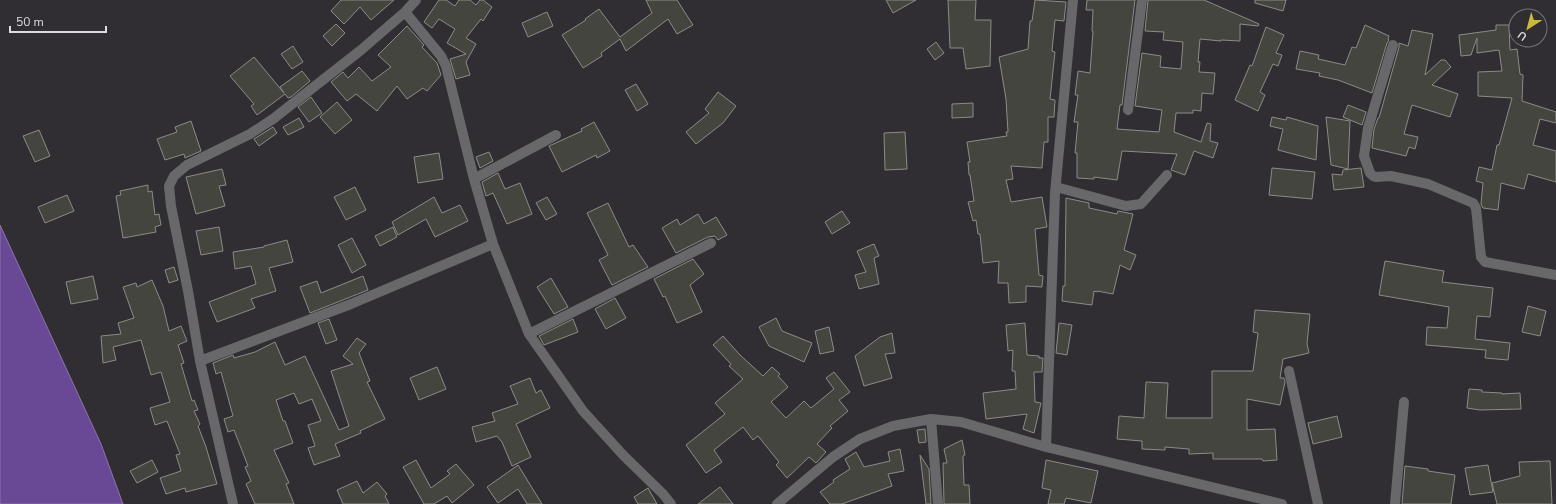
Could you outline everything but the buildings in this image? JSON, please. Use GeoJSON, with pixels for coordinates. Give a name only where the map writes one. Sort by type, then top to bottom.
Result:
{"type":"FeatureCollection","features":[{"type":"Feature","properties":{"kind":"street"},"geometry":{"type":"LineString","coordinates":[[233,504],[200,361],[188,290],[171,206],[169,186],[174,176],[187,164],[250,134],[273,119],[362,50],[406,12],[416,0]]}},
{"type":"Feature","properties":{"kind":"street"},"geometry":{"type":"LineString","coordinates":[[1046,447],[1056,187],[1073,0]]}},
{"type":"Feature","properties":{"kind":"street"},"geometry":{"type":"LineString","coordinates":[[1128,110],[1142,0]]}},
{"type":"Feature","properties":{"kind":"street"},"geometry":{"type":"LineString","coordinates":[[406,12],[441,56],[446,66],[474,179],[493,244],[529,334],[583,411],[671,504]]}},
{"type":"Feature","properties":{"kind":"street"},"geometry":{"type":"LineString","coordinates":[[1393,45],[1368,128],[1364,156],[1370,172],[1376,177],[1391,176],[1428,184],[1472,203],[1476,208],[1481,257],[1485,262],[1556,276]]}},
{"type":"Feature","properties":{"kind":"street"},"geometry":{"type":"LineString","coordinates":[[474,179],[556,135]]}},
{"type":"Feature","properties":{"kind":"street"},"geometry":{"type":"LineString","coordinates":[[1056,187],[1126,206],[1133,206],[1141,204],[1167,175]]}},
{"type":"Feature","properties":{"kind":"street"},"geometry":{"type":"LineString","coordinates":[[529,334],[711,243]]}},
{"type":"Feature","properties":{"kind":"street"},"geometry":{"type":"LineString","coordinates":[[200,361],[351,304],[493,244]]}},
{"type":"Feature","properties":{"kind":"street"},"geometry":{"type":"LineString","coordinates":[[1289,371],[1318,504]]}},
{"type":"Feature","properties":{"kind":"street"},"geometry":{"type":"LineString","coordinates":[[1395,504],[1404,402]]}},
{"type":"Feature","properties":{"kind":"street"},"geometry":{"type":"LineString","coordinates":[[931,419],[938,504]]}},
{"type":"Feature","properties":{"kind":"street"},"geometry":{"type":"LineString","coordinates":[[776,504],[833,457],[860,439],[893,426],[931,419],[961,422],[1046,447],[1282,504]]}},
{"type":"Feature","properties":{"kind":"shaded area"},"geometry":{"type":"Polygon","coordinates":[[[0,225],[101,444],[123,504],[0,504],[0,225]]]}}]}
